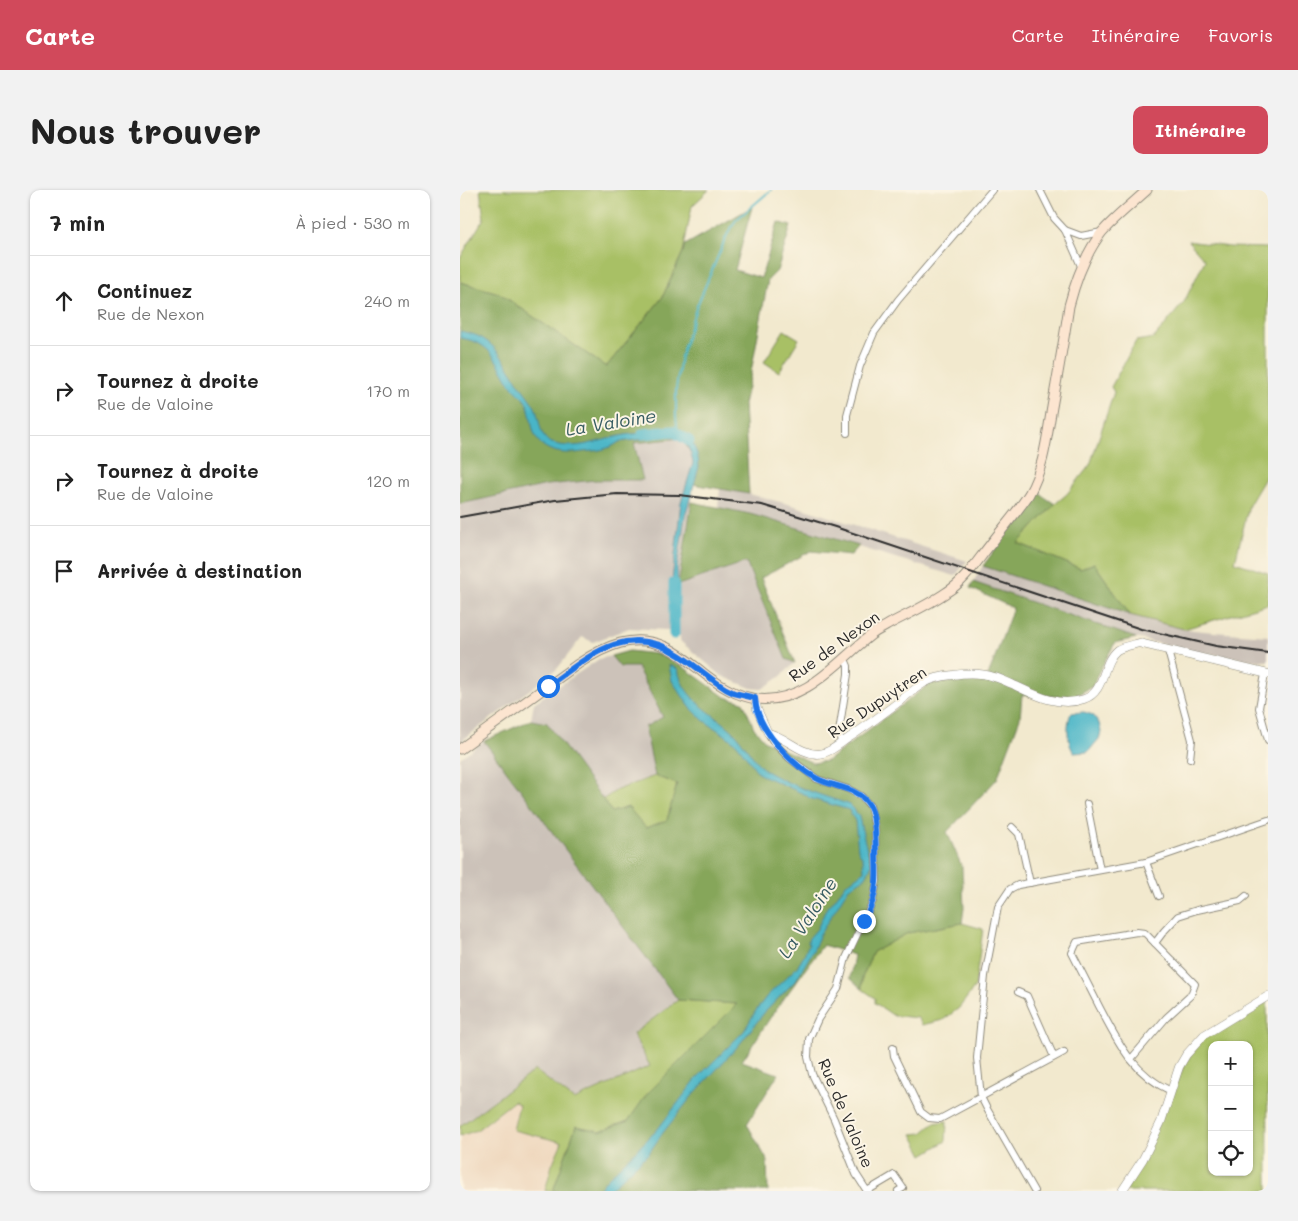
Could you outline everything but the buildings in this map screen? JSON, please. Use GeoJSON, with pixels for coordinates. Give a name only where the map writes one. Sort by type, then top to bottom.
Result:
{"type":"FeatureCollection","features":[{"type":"Feature","properties":{"kind":"main road","name":"Rue de Nexon"},"geometry":{"type":"LineString","coordinates":[[460,749],[595,652],[611,645],[627,641],[646,641],[665,646],[734,693],[755,698],[774,699],[792,695],[815,682],[874,633],[948,592],[977,561],[1029,494],[1045,452],[1069,306],[1081,266],[1102,232],[1147,190]]}},
{"type":"Feature","properties":{"kind":"street"},"geometry":{"type":"LineString","coordinates":[[847,433],[846,415],[860,366],[874,332],[898,300],[992,190]]}},
{"type":"Feature","properties":{"kind":"street"},"geometry":{"type":"LineString","coordinates":[[1040,190],[1054,218],[1065,230],[1081,266]]}},
{"type":"Feature","properties":{"kind":"street"},"geometry":{"type":"LineString","coordinates":[[1065,230],[1081,236],[1092,248]]}},
{"type":"Feature","properties":{"kind":"street"},"geometry":{"type":"LineString","coordinates":[[1081,236],[1102,232]]}},
{"type":"Feature","properties":{"kind":"street","name":"Rue Dupuytren"},"geometry":{"type":"LineString","coordinates":[[768,733],[809,753],[819,754],[827,752],[870,724],[924,683],[936,678],[957,674],[996,677],[1040,697],[1054,701],[1072,702],[1086,698],[1095,692],[1109,662],[1117,651],[1126,646],[1139,643],[1266,674]]}},
{"type":"Feature","properties":{"kind":"street"},"geometry":{"type":"LineString","coordinates":[[1168,651],[1192,740],[1190,759]]}},
{"type":"Feature","properties":{"kind":"street"},"geometry":{"type":"LineString","coordinates":[[841,743],[839,732],[848,674],[848,666],[844,658]]}},
{"type":"Feature","properties":{"kind":"street"},"geometry":{"type":"LineString","coordinates":[[1266,674],[1260,708],[1268,740]]}},
{"type":"Feature","properties":{"kind":"street","name":"Rue de Valoine"},"geometry":{"type":"LineString","coordinates":[[755,698],[756,709],[768,733],[774,743],[789,758],[816,778],[848,789],[861,796],[870,806],[875,827],[877,881],[873,901],[846,958],[838,989],[818,1019],[809,1039],[808,1057],[812,1074],[834,1119],[856,1174],[867,1191],[894,1175],[903,1188],[898,1191]]}},
{"type":"Feature","properties":{"kind":"street"},"geometry":{"type":"LineString","coordinates":[[1087,804],[1100,870]]}},
{"type":"Feature","properties":{"kind":"street"},"geometry":{"type":"LineString","coordinates":[[1034,1191],[981,1097],[977,1058],[985,976],[998,906],[1010,889],[1018,885],[1146,862],[1268,820]]}},
{"type":"Feature","properties":{"kind":"street"},"geometry":{"type":"LineString","coordinates":[[1012,827],[1019,834],[1030,883]]}},
{"type":"Feature","properties":{"kind":"street"},"geometry":{"type":"LineString","coordinates":[[1146,862],[1159,896]]}},
{"type":"Feature","properties":{"kind":"street"},"geometry":{"type":"LineString","coordinates":[[1155,943],[1178,916],[1240,900],[1246,896]]}},
{"type":"Feature","properties":{"kind":"street"},"geometry":{"type":"LineString","coordinates":[[1131,1059],[1166,1018],[1191,995],[1194,984],[1145,933],[1137,932],[1077,942],[1072,953],[1120,1046],[1135,1065],[1158,1086],[1171,1092]]}},
{"type":"Feature","properties":{"kind":"street"},"geometry":{"type":"LineString","coordinates":[[1018,992],[1027,996],[1054,1057]]}},
{"type":"Feature","properties":{"kind":"street"},"geometry":{"type":"LineString","coordinates":[[1122,1191],[1143,1159],[1161,1122],[1179,1068],[1186,1055],[1204,1035],[1268,996]]}},
{"type":"Feature","properties":{"kind":"street"},"geometry":{"type":"LineString","coordinates":[[893,1048],[894,1056],[921,1112],[929,1118],[940,1119],[1064,1052]]}},
{"type":"Feature","properties":{"kind":"shaded area"},"geometry":{"type":"Polygon","coordinates":[[[681,438],[695,459],[692,502],[679,585],[746,562],[786,659],[795,663],[780,677],[762,689],[751,688],[722,676],[680,641],[680,636],[667,630],[629,628],[593,642],[582,637],[557,669],[460,742],[460,504],[547,485],[595,480],[642,480],[634,443],[681,438]]]}},
{"type":"Feature","properties":{"kind":"shaded area"},"geometry":{"type":"Polygon","coordinates":[[[720,489],[792,505],[967,561],[955,576],[750,514],[718,507],[720,489]]]}},
{"type":"Feature","properties":{"kind":"shaded area"},"geometry":{"type":"Polygon","coordinates":[[[983,566],[1130,615],[1184,629],[1268,636],[1268,661],[1197,652],[1136,638],[973,582],[983,566]]]}},
{"type":"Feature","properties":{"kind":"shaded area"},"geometry":{"type":"Polygon","coordinates":[[[611,656],[620,667],[636,666],[663,717],[645,728],[655,776],[617,790],[602,800],[547,723],[531,720],[534,703],[599,659],[611,656]]]}},
{"type":"Feature","properties":{"kind":"shaded area"},"geometry":{"type":"Polygon","coordinates":[[[484,741],[678,1000],[633,1034],[650,1066],[574,1100],[535,1070],[460,1126],[460,758],[484,741]]]}},
{"type":"Feature","properties":{"kind":"shaded area"},"geometry":{"type":"Polygon","coordinates":[[[509,1089],[574,1100],[553,1191],[460,1191],[460,1136],[465,1135],[509,1089]]]}},
{"type":"Feature","properties":{"kind":"green space"},"geometry":{"type":"Polygon","coordinates":[[[480,190],[709,190],[692,206],[683,252],[662,298],[606,367],[499,293],[460,282],[460,258],[484,218],[480,190]]]}},
{"type":"Feature","properties":{"kind":"green space"},"geometry":{"type":"Polygon","coordinates":[[[752,207],[735,270],[761,278],[778,222],[791,226],[777,271],[768,280],[744,404],[749,494],[693,484],[695,459],[681,438],[634,443],[643,480],[595,480],[547,485],[460,504],[460,282],[499,293],[606,367],[662,298],[685,245],[752,207]]]}},
{"type":"Feature","properties":{"kind":"green space"},"geometry":{"type":"Polygon","coordinates":[[[1188,241],[1230,247],[1268,248],[1268,473],[1249,505],[1235,562],[1268,573],[1268,604],[1184,629],[1130,615],[1094,563],[1081,569],[1018,543],[1067,494],[1090,465],[1114,392],[1111,387],[1136,341],[1154,338],[1184,302],[1205,260],[1188,241]]]}},
{"type":"Feature","properties":{"kind":"green space"},"geometry":{"type":"Polygon","coordinates":[[[784,330],[799,339],[779,372],[764,362],[784,330]]]}},
{"type":"Feature","properties":{"kind":"green space"},"geometry":{"type":"Polygon","coordinates":[[[1037,492],[1055,504],[1018,543],[1081,569],[1094,563],[1130,615],[983,566],[1037,492]]]}},
{"type":"Feature","properties":{"kind":"green space"},"geometry":{"type":"Polygon","coordinates":[[[692,502],[750,514],[859,546],[851,555],[811,551],[761,578],[795,663],[786,659],[746,562],[678,585],[692,502]]]}},
{"type":"Feature","properties":{"kind":"green space"},"geometry":{"type":"Polygon","coordinates":[[[973,582],[1136,638],[1115,643],[1093,686],[1074,697],[1022,695],[1020,718],[997,779],[947,832],[962,867],[964,908],[962,923],[908,933],[873,952],[862,978],[862,989],[850,978],[854,955],[823,945],[772,1015],[742,1061],[778,1074],[747,1124],[767,1160],[768,1191],[553,1191],[576,1126],[600,1131],[628,1121],[647,1094],[737,1004],[678,1000],[484,741],[531,720],[547,723],[612,812],[628,807],[646,828],[667,820],[677,784],[655,776],[645,727],[663,717],[637,667],[620,667],[611,656],[629,651],[657,654],[682,666],[725,697],[743,702],[754,728],[765,741],[813,763],[827,761],[931,683],[987,679],[1013,608],[970,588],[973,582]]]}},
{"type":"Feature","properties":{"kind":"green space"},"geometry":{"type":"Polygon","coordinates":[[[655,776],[677,784],[667,820],[646,828],[628,808],[612,812],[602,800],[617,790],[655,776]]]}},
{"type":"Feature","properties":{"kind":"green space"},"geometry":{"type":"Polygon","coordinates":[[[962,923],[983,929],[975,987],[959,1008],[943,1020],[922,1025],[918,1018],[894,1016],[875,1003],[875,998],[862,989],[862,978],[873,952],[908,933],[962,923]]]}},
{"type":"Feature","properties":{"kind":"green space"},"geometry":{"type":"Polygon","coordinates":[[[678,1000],[737,1004],[648,1094],[628,1121],[600,1131],[576,1126],[553,1191],[545,1191],[552,1165],[562,1142],[513,1130],[519,1105],[514,1101],[477,1130],[460,1136],[460,1126],[535,1070],[574,1100],[650,1066],[633,1034],[678,1000]]]}},
{"type":"Feature","properties":{"kind":"green space"},"geometry":{"type":"Polygon","coordinates":[[[1267,1002],[1268,1191],[1126,1191],[1191,1054],[1203,1039],[1267,1002]]]}},
{"type":"Feature","properties":{"kind":"green space"},"geometry":{"type":"Polygon","coordinates":[[[947,1121],[946,1141],[923,1155],[912,1134],[922,1133],[934,1123],[947,1121]]]}},
{"type":"Feature","properties":{"kind":"water"},"geometry":{"type":"Polygon","coordinates":[[[460,331],[482,338],[499,354],[535,407],[542,433],[552,443],[572,446],[582,445],[637,433],[681,433],[689,439],[698,457],[699,467],[685,516],[677,569],[678,585],[675,598],[670,598],[681,502],[693,463],[686,443],[678,436],[671,436],[619,442],[602,450],[576,453],[561,453],[548,449],[537,440],[527,403],[511,385],[492,354],[480,344],[460,338],[460,331]]]}},
{"type":"Feature","properties":{"kind":"water"},"geometry":{"type":"Polygon","coordinates":[[[669,665],[678,669],[686,690],[693,698],[735,733],[758,764],[766,771],[796,786],[848,804],[859,817],[872,864],[866,877],[848,889],[820,934],[813,951],[796,980],[764,1013],[739,1045],[693,1095],[649,1153],[608,1191],[598,1191],[606,1180],[657,1130],[697,1078],[744,1031],[766,997],[801,961],[809,944],[809,938],[817,929],[827,907],[846,884],[864,871],[863,859],[858,850],[855,821],[849,810],[809,798],[759,774],[737,744],[703,720],[690,707],[672,681],[669,665]]]}},
{"type":"Feature","properties":{"kind":"water"},"geometry":{"type":"Polygon","coordinates":[[[1084,712],[1093,715],[1099,723],[1101,732],[1099,739],[1088,752],[1074,753],[1069,739],[1069,718],[1071,713],[1084,712]]]}},
{"type":"Feature","properties":{"kind":"waterway"},"geometry":{"type":"LineString","coordinates":[[678,434],[676,389],[681,356],[696,308],[727,235],[736,220],[771,190]]}},
{"type":"Feature","properties":{"kind":"waterway","name":"La Valoine"},"geometry":{"type":"LineString","coordinates":[[643,434],[673,431],[689,441]]}},
{"type":"Feature","properties":{"kind":"waterway","name":"La Valoine"},"geometry":{"type":"LineString","coordinates":[[674,583],[674,634]]}},
{"type":"Feature","properties":{"kind":"railway"},"geometry":{"type":"LineString","coordinates":[[460,517],[555,500],[617,494],[679,495],[762,505],[835,527],[1141,629],[1216,646],[1268,653]]}},
{"type":"Feature","properties":{"kind":"route"},"geometry":{"type":"LineString","coordinates":[[548,686],[595,652],[627,641],[646,641],[665,646],[726,689],[755,698],[756,709],[774,743],[789,758],[816,778],[848,789],[861,796],[870,806],[875,827],[877,881],[873,901],[864,921]]}}]}
